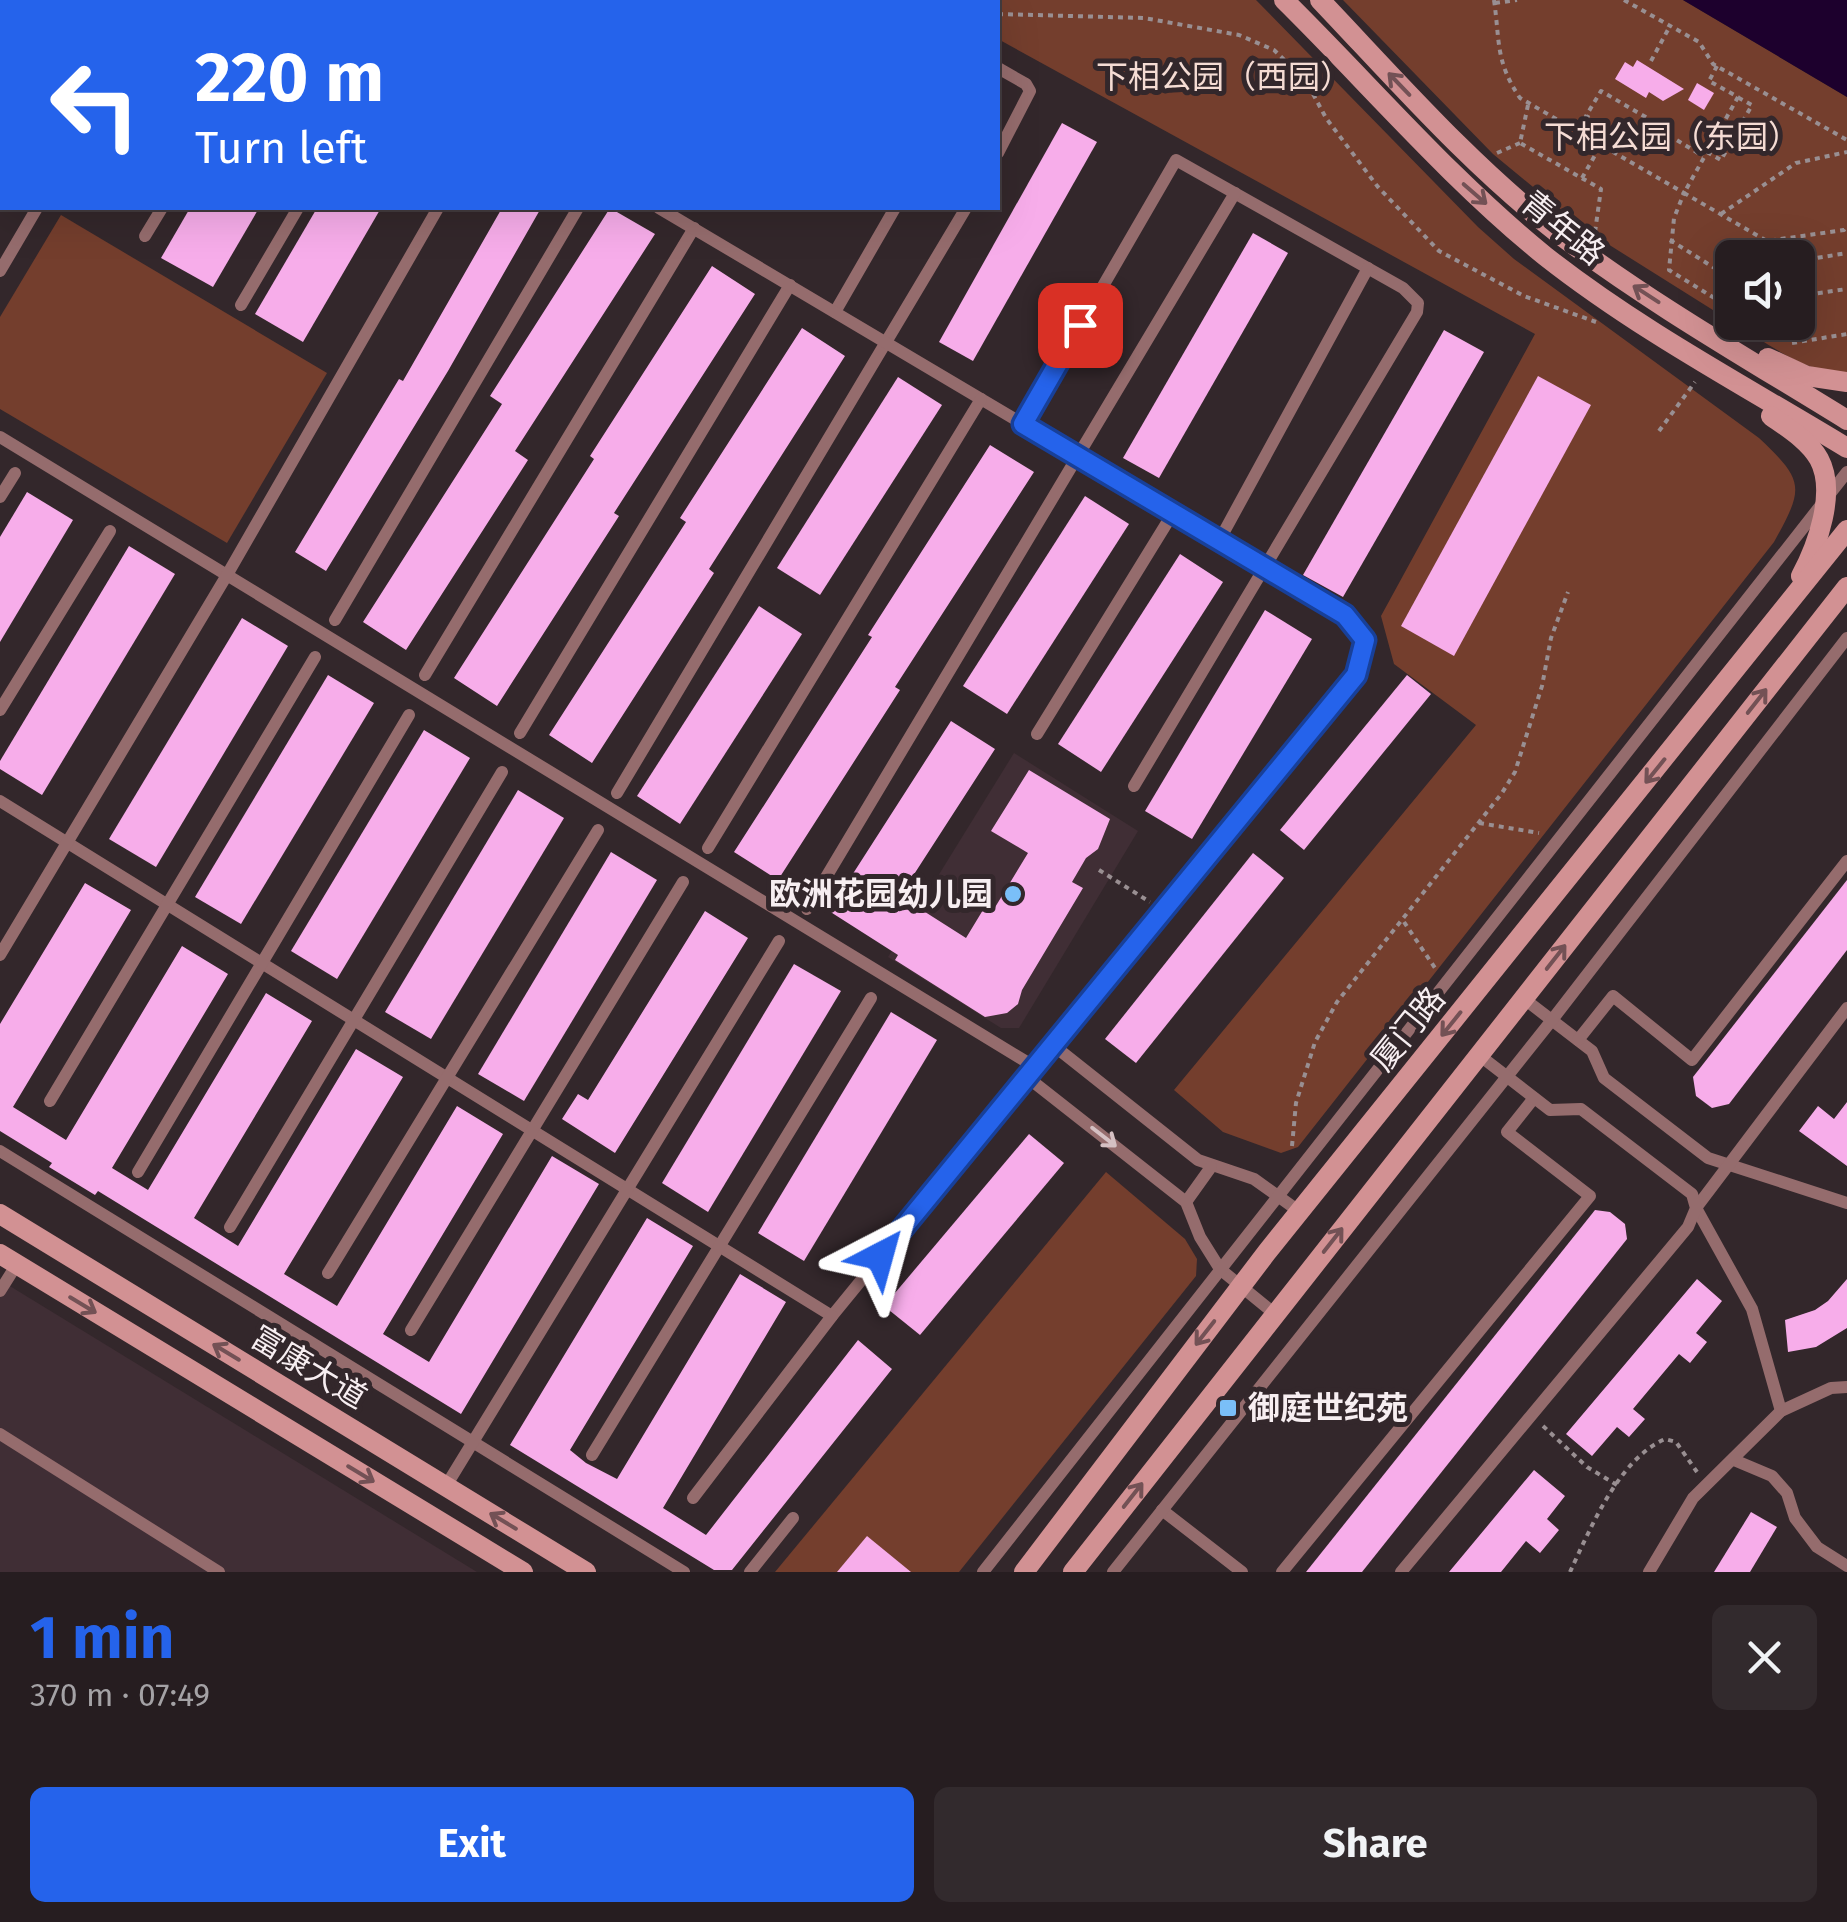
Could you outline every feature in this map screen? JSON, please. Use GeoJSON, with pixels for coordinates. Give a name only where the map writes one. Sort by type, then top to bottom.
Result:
{"type":"FeatureCollection","features":[{"type":"Feature","properties":{"kind":"street","name":"青年路"},"geometry":{"type":"LineString","coordinates":[[1284,0],[1450,172],[1544,254],[1616,309],[1847,448]]}},
{"type":"Feature","properties":{"kind":"street","name":"青年路"},"geometry":{"type":"LineString","coordinates":[[1320,0],[1466,154],[1558,233],[1847,420]]}},
{"type":"Feature","properties":{"kind":"street"},"geometry":{"type":"LineString","coordinates":[[1687,320],[1807,376],[1847,382]]}},
{"type":"Feature","properties":{"kind":"street"},"geometry":{"type":"LineString","coordinates":[[1663,338],[1798,435],[1819,460],[1825,480],[1824,502],[1811,557],[1782,613]]}},
{"type":"Feature","properties":{"kind":"street","name":"厦门路"},"geometry":{"type":"LineString","coordinates":[[1024,1572],[1241,1286],[1847,530]]}},
{"type":"Feature","properties":{"kind":"street"},"geometry":{"type":"LineString","coordinates":[[1072,1572],[1847,587]]}},
{"type":"Feature","properties":{"kind":"street"},"geometry":{"type":"LineString","coordinates":[[1811,632],[1847,602]]}},
{"type":"Feature","properties":{"kind":"street","name":"富康大道"},"geometry":{"type":"LineString","coordinates":[[1,1217],[580,1568],[595,1572]]}},
{"type":"Feature","properties":{"kind":"street","name":"富康大道"},"geometry":{"type":"LineString","coordinates":[[8,1259],[523,1572]]}},
{"type":"Feature","properties":{"kind":"lane"},"geometry":{"type":"LineString","coordinates":[[1000,69],[1026,84],[1030,91],[1000,149]]}},
{"type":"Feature","properties":{"kind":"lane"},"geometry":{"type":"LineString","coordinates":[[1023,424],[1176,160],[1414,295],[1418,303],[1418,312],[1134,786]]}},
{"type":"Feature","properties":{"kind":"lane"},"geometry":{"type":"LineString","coordinates":[[807,909],[1235,193]]}},
{"type":"Feature","properties":{"kind":"lane"},"geometry":{"type":"LineString","coordinates":[[0,271],[36,210]]}},
{"type":"Feature","properties":{"kind":"lane"},"geometry":{"type":"LineString","coordinates":[[145,236],[161,210]]}},
{"type":"Feature","properties":{"kind":"lane"},"geometry":{"type":"LineString","coordinates":[[241,305],[297,210]]}},
{"type":"Feature","properties":{"kind":"lane"},"geometry":{"type":"LineString","coordinates":[[0,955],[227,575],[437,210]]}},
{"type":"Feature","properties":{"kind":"lane"},"geometry":{"type":"LineString","coordinates":[[335,620],[577,210]]}},
{"type":"Feature","properties":{"kind":"lane"},"geometry":{"type":"LineString","coordinates":[[662,210],[1345,615],[1365,640],[1356,675],[832,1316],[693,1498]]}},
{"type":"Feature","properties":{"kind":"lane"},"geometry":{"type":"LineString","coordinates":[[835,312],[894,210]]}},
{"type":"Feature","properties":{"kind":"lane"},"geometry":{"type":"LineString","coordinates":[[617,793],[965,210]]}},
{"type":"Feature","properties":{"kind":"lane"},"geometry":{"type":"LineString","coordinates":[[425,675],[694,228]]}},
{"type":"Feature","properties":{"kind":"lane"},"geometry":{"type":"LineString","coordinates":[[1220,541],[1368,268]]}},
{"type":"Feature","properties":{"kind":"lane"},"geometry":{"type":"LineString","coordinates":[[520,733],[790,285]]}},
{"type":"Feature","properties":{"kind":"lane"},"geometry":{"type":"LineString","coordinates":[[708,848],[981,399]]}},
{"type":"Feature","properties":{"kind":"lane"},"geometry":{"type":"LineString","coordinates":[[0,437],[1031,1072],[1186,1202],[1200,1237],[1220,1269],[1275,1314]]}},
{"type":"Feature","properties":{"kind":"lane"},"geometry":{"type":"LineString","coordinates":[[983,1572],[1847,472]]}},
{"type":"Feature","properties":{"kind":"lane"},"geometry":{"type":"LineString","coordinates":[[0,497],[15,473]]}},
{"type":"Feature","properties":{"kind":"lane"},"geometry":{"type":"LineString","coordinates":[[1037,734],[1173,513]]}},
{"type":"Feature","properties":{"kind":"lane"},"geometry":{"type":"LineString","coordinates":[[0,710],[110,531]]}},
{"type":"Feature","properties":{"kind":"lane"},"geometry":{"type":"LineString","coordinates":[[1113,1572],[1552,1020],[1847,638]]}},
{"type":"Feature","properties":{"kind":"lane"},"geometry":{"type":"LineString","coordinates":[[50,1101],[315,656]]}},
{"type":"Feature","properties":{"kind":"lane"},"geometry":{"type":"LineString","coordinates":[[138,1172],[410,715]]}},
{"type":"Feature","properties":{"kind":"lane"},"geometry":{"type":"LineString","coordinates":[[230,1227],[502,772]]}},
{"type":"Feature","properties":{"kind":"lane"},"geometry":{"type":"LineString","coordinates":[[0,801],[832,1316]]}},
{"type":"Feature","properties":{"kind":"lane"},"geometry":{"type":"LineString","coordinates":[[328,1273],[598,830]]}},
{"type":"Feature","properties":{"kind":"lane"},"geometry":{"type":"LineString","coordinates":[[1578,1040],[1613,996],[1692,1060],[1847,861]]}},
{"type":"Feature","properties":{"kind":"lane"},"geometry":{"type":"LineString","coordinates":[[412,1330],[683,882]]}},
{"type":"Feature","properties":{"kind":"lane"},"geometry":{"type":"LineString","coordinates":[[446,1486],[779,941]]}},
{"type":"Feature","properties":{"kind":"lane"},"geometry":{"type":"LineString","coordinates":[[592,1455],[871,998]]}},
{"type":"Feature","properties":{"kind":"lane"},"geometry":{"type":"LineString","coordinates":[[1523,998],[1592,1050],[1604,1078],[1708,1158],[1847,1202]]}},
{"type":"Feature","properties":{"kind":"lane"},"geometry":{"type":"LineString","coordinates":[[1401,1572],[1688,1226],[1696,1208],[1847,1008]]}},
{"type":"Feature","properties":{"kind":"lane"},"geometry":{"type":"LineString","coordinates":[[1053,1045],[1198,1160],[1284,1191],[1300,1212]]}},
{"type":"Feature","properties":{"kind":"lane"},"geometry":{"type":"LineString","coordinates":[[1479,1055],[1550,1110],[1581,1108],[1692,1194],[1752,1309],[1781,1411]]}},
{"type":"Feature","properties":{"kind":"lane"},"geometry":{"type":"LineString","coordinates":[[1282,1572],[1590,1196],[1506,1132],[1534,1098]]}},
{"type":"Feature","properties":{"kind":"lane"},"geometry":{"type":"LineString","coordinates":[[0,1151],[684,1572]]}},
{"type":"Feature","properties":{"kind":"lane"},"geometry":{"type":"LineString","coordinates":[[1186,1202],[1211,1167]]}},
{"type":"Feature","properties":{"kind":"lane"},"geometry":{"type":"LineString","coordinates":[[0,1292],[8,1259]]}},
{"type":"Feature","properties":{"kind":"lane"},"geometry":{"type":"LineString","coordinates":[[1649,1572],[1693,1498],[1781,1411],[1831,1388],[1847,1387]]}},
{"type":"Feature","properties":{"kind":"lane"},"geometry":{"type":"LineString","coordinates":[[0,1434],[220,1572]]}},
{"type":"Feature","properties":{"kind":"lane"},"geometry":{"type":"LineString","coordinates":[[1734,1460],[1772,1476],[1787,1493],[1796,1518],[1816,1548],[1847,1566]]}},
{"type":"Feature","properties":{"kind":"lane"},"geometry":{"type":"LineString","coordinates":[[1162,1510],[1242,1572]]}},
{"type":"Feature","properties":{"kind":"lane"},"geometry":{"type":"LineString","coordinates":[[750,1572],[793,1518]]}},
{"type":"Feature","properties":{"kind":"path"},"geometry":{"type":"LineString","coordinates":[[1517,0],[1494,2],[1504,75],[1520,98],[1764,240]]}},
{"type":"Feature","properties":{"kind":"path"},"geometry":{"type":"LineString","coordinates":[[1624,0],[1699,42],[1717,66],[1847,140]]}},
{"type":"Feature","properties":{"kind":"path"},"geometry":{"type":"LineString","coordinates":[[1000,14],[1144,18],[1238,35],[1274,50],[1306,81],[1326,118],[1378,187],[1439,251],[1524,296],[1596,322]]}},
{"type":"Feature","properties":{"kind":"path"},"geometry":{"type":"LineString","coordinates":[[1651,60],[1670,26]]}},
{"type":"Feature","properties":{"kind":"path"},"geometry":{"type":"LineString","coordinates":[[1642,131],[1660,141],[1670,136],[1721,160],[1752,105],[1709,81],[1717,66]]}},
{"type":"Feature","properties":{"kind":"path"},"geometry":{"type":"LineString","coordinates":[[1600,92],[1649,119],[1635,144],[1610,129],[1586,116],[1600,92]]}},
{"type":"Feature","properties":{"kind":"path"},"geometry":{"type":"LineString","coordinates":[[1715,299],[1669,270],[1670,240],[1684,193],[1738,97]]}},
{"type":"Feature","properties":{"kind":"path"},"geometry":{"type":"LineString","coordinates":[[1528,103],[1520,143],[1601,189],[1592,257]]}},
{"type":"Feature","properties":{"kind":"path"},"geometry":{"type":"LineString","coordinates":[[1582,178],[1610,129]]}},
{"type":"Feature","properties":{"kind":"path"},"geometry":{"type":"LineString","coordinates":[[1721,214],[1796,162],[1847,152]]}},
{"type":"Feature","properties":{"kind":"path"},"geometry":{"type":"LineString","coordinates":[[1780,240],[1844,230],[1847,226]]}},
{"type":"Feature","properties":{"kind":"path"},"geometry":{"type":"LineString","coordinates":[[1670,240],[1715,268]]}},
{"type":"Feature","properties":{"kind":"path"},"geometry":{"type":"LineString","coordinates":[[1815,258],[1847,253]]}},
{"type":"Feature","properties":{"kind":"path"},"geometry":{"type":"LineString","coordinates":[[1815,294],[1847,289]]}},
{"type":"Feature","properties":{"kind":"path"},"geometry":{"type":"LineString","coordinates":[[1788,344],[1847,334]]}},
{"type":"Feature","properties":{"kind":"path"},"geometry":{"type":"LineString","coordinates":[[1659,430],[1695,382]]}},
{"type":"Feature","properties":{"kind":"path"},"geometry":{"type":"LineString","coordinates":[[1284,1191],[1296,1103],[1315,1042],[1337,1002],[1515,772],[1542,686],[1550,638],[1568,592]]}},
{"type":"Feature","properties":{"kind":"path"},"geometry":{"type":"LineString","coordinates":[[1479,823],[1562,836]]}},
{"type":"Feature","properties":{"kind":"path"},"geometry":{"type":"LineString","coordinates":[[1099,870],[1163,910]]}},
{"type":"Feature","properties":{"kind":"path"},"geometry":{"type":"LineString","coordinates":[[1403,920],[1446,984]]}},
{"type":"Feature","properties":{"kind":"path"},"geometry":{"type":"LineString","coordinates":[[1531,1415],[1587,1466],[1617,1484]]}},
{"type":"Feature","properties":{"kind":"path"},"geometry":{"type":"LineString","coordinates":[[1570,1572],[1617,1484],[1636,1458],[1666,1439],[1676,1442],[1708,1484]]}},
{"type":"Feature","properties":{"kind":"shaded area"},"geometry":{"type":"Polygon","coordinates":[[[1683,0],[1847,0],[1847,97],[1683,0]]]}},
{"type":"Feature","properties":{"kind":"shaded area","name":"欧洲花园幼儿园"},"geometry":{"type":"Polygon","coordinates":[[[1014,753],[1138,831],[1019,1028],[1001,1028],[888,957],[1014,753]]]}},
{"type":"Feature","properties":{"kind":"shaded area"},"geometry":{"type":"Polygon","coordinates":[[[0,1280],[477,1572],[0,1572],[0,1280]]]}},
{"type":"Feature","properties":{"kind":"green space","name":"下相公园（西园）"},"geometry":{"type":"Polygon","coordinates":[[[1000,0],[1256,0],[1478,227],[1514,259],[1759,438],[1785,465],[1795,486],[1791,509],[1774,542],[1298,1147],[1281,1153],[1223,1132],[1174,1090],[1476,725],[1394,664],[1381,616],[1535,334],[1000,40],[1000,0]]]}},
{"type":"Feature","properties":{"kind":"green space","name":"下相公园（东园）"},"geometry":{"type":"Polygon","coordinates":[[[1343,0],[1683,0],[1847,97],[1847,373],[1801,363],[1761,340],[1815,340],[1815,240],[1715,240],[1715,311],[1584,229],[1493,154],[1343,0]]]}},
{"type":"Feature","properties":{"kind":"green space"},"geometry":{"type":"Polygon","coordinates":[[[61,215],[327,373],[227,543],[0,409],[0,317],[61,215]]]}},
{"type":"Feature","properties":{"kind":"green space"},"geometry":{"type":"Polygon","coordinates":[[[1106,1172],[1185,1239],[1197,1259],[1196,1276],[959,1572],[775,1572],[1106,1172]]]}},
{"type":"Feature","properties":{"kind":"building"},"geometry":{"type":"Polygon","coordinates":[[[1637,60],[1684,89],[1663,101],[1649,92],[1646,98],[1615,79],[1625,62],[1633,67],[1637,60]]]}},
{"type":"Feature","properties":{"kind":"building"},"geometry":{"type":"Polygon","coordinates":[[[1697,83],[1714,93],[1704,110],[1688,100],[1697,83]]]}},
{"type":"Feature","properties":{"kind":"building"},"geometry":{"type":"Polygon","coordinates":[[[1062,123],[1097,142],[973,361],[939,342],[1062,123]]]}},
{"type":"Feature","properties":{"kind":"building"},"geometry":{"type":"Polygon","coordinates":[[[189,210],[258,210],[213,287],[161,258],[189,210]]]}},
{"type":"Feature","properties":{"kind":"building"},"geometry":{"type":"Polygon","coordinates":[[[316,210],[380,210],[303,342],[255,314],[316,210]]]}},
{"type":"Feature","properties":{"kind":"building"},"geometry":{"type":"Polygon","coordinates":[[[501,210],[540,210],[448,371],[326,571],[295,552],[399,379],[403,381],[501,210]]]}},
{"type":"Feature","properties":{"kind":"building"},"geometry":{"type":"Polygon","coordinates":[[[609,210],[655,234],[515,451],[528,460],[406,650],[363,622],[502,404],[490,396],[609,210]]]}},
{"type":"Feature","properties":{"kind":"building"},"geometry":{"type":"Polygon","coordinates":[[[1253,233],[1288,253],[1159,478],[1123,458],[1253,233]]]}},
{"type":"Feature","properties":{"kind":"building"},"geometry":{"type":"Polygon","coordinates":[[[712,266],[755,294],[614,513],[619,516],[497,706],[454,678],[712,266]]]}},
{"type":"Feature","properties":{"kind":"building"},"geometry":{"type":"Polygon","coordinates":[[[802,328],[845,356],[709,569],[714,573],[592,763],[549,735],[686,522],[680,518],[802,328]]]}},
{"type":"Feature","properties":{"kind":"building"},"geometry":{"type":"Polygon","coordinates":[[[1444,330],[1484,352],[1343,597],[1303,575],[1444,330]]]}},
{"type":"Feature","properties":{"kind":"building"},"geometry":{"type":"Polygon","coordinates":[[[1538,376],[1591,405],[1454,656],[1401,626],[1538,376]]]}},
{"type":"Feature","properties":{"kind":"building"},"geometry":{"type":"Polygon","coordinates":[[[898,377],[942,405],[820,595],[777,568],[898,377]]]}},
{"type":"Feature","properties":{"kind":"building"},"geometry":{"type":"Polygon","coordinates":[[[990,445],[1034,472],[895,687],[900,690],[778,880],[734,852],[990,445]]]}},
{"type":"Feature","properties":{"kind":"building"},"geometry":{"type":"Polygon","coordinates":[[[27,492],[73,520],[0,642],[0,537],[27,492]]]}},
{"type":"Feature","properties":{"kind":"building"},"geometry":{"type":"Polygon","coordinates":[[[1085,496],[1129,524],[1007,714],[963,686],[1085,496]]]}},
{"type":"Feature","properties":{"kind":"building"},"geometry":{"type":"Polygon","coordinates":[[[129,546],[175,574],[42,795],[0,769],[0,761],[129,546]]]}},
{"type":"Feature","properties":{"kind":"building"},"geometry":{"type":"Polygon","coordinates":[[[1180,554],[1223,582],[1101,772],[1058,744],[1180,554]]]}},
{"type":"Feature","properties":{"kind":"building"},"geometry":{"type":"Polygon","coordinates":[[[759,606],[802,634],[680,824],[637,796],[759,606]]]}},
{"type":"Feature","properties":{"kind":"building"},"geometry":{"type":"Polygon","coordinates":[[[1265,610],[1312,639],[1192,839],[1145,811],[1265,610]]]}},
{"type":"Feature","properties":{"kind":"building"},"geometry":{"type":"Polygon","coordinates":[[[242,618],[288,646],[156,867],[109,839],[242,618]]]}},
{"type":"Feature","properties":{"kind":"building"},"geometry":{"type":"Polygon","coordinates":[[[328,675],[374,703],[241,924],[195,897],[328,675]]]}},
{"type":"Feature","properties":{"kind":"building"},"geometry":{"type":"Polygon","coordinates":[[[1407,675],[1431,694],[1304,850],[1280,830],[1407,675]]]}},
{"type":"Feature","properties":{"kind":"building","name":"欧洲花园幼儿园"},"geometry":{"type":"Polygon","coordinates":[[[951,721],[995,749],[900,896],[966,938],[986,905],[994,909],[1028,853],[991,831],[1029,770],[1110,819],[1098,849],[1086,858],[1072,882],[1083,888],[1022,990],[1018,1004],[1007,1013],[985,1017],[895,960],[898,955],[829,911],[951,721]]]}},
{"type":"Feature","properties":{"kind":"building"},"geometry":{"type":"Polygon","coordinates":[[[424,730],[470,758],[337,979],[291,951],[424,730]]]}},
{"type":"Feature","properties":{"kind":"building"},"geometry":{"type":"Polygon","coordinates":[[[518,790],[564,818],[431,1039],[385,1012],[518,790]]]}},
{"type":"Feature","properties":{"kind":"building"},"geometry":{"type":"Polygon","coordinates":[[[611,852],[657,880],[524,1101],[478,1074],[611,852]]]}},
{"type":"Feature","properties":{"kind":"building"},"geometry":{"type":"Polygon","coordinates":[[[1253,853],[1284,878],[1136,1063],[1105,1039],[1253,853]]]}},
{"type":"Feature","properties":{"kind":"building"},"geometry":{"type":"Polygon","coordinates":[[[1847,880],[1847,950],[1729,1104],[1712,1108],[1696,1096],[1693,1077],[1847,880]]]}},
{"type":"Feature","properties":{"kind":"building"},"geometry":{"type":"Polygon","coordinates":[[[85,883],[131,910],[13,1107],[66,1140],[182,946],[228,974],[112,1168],[148,1190],[266,993],[312,1021],[194,1218],[238,1246],[356,1049],[403,1077],[284,1274],[337,1306],[457,1106],[503,1134],[383,1334],[429,1362],[552,1156],[599,1184],[461,1414],[98,1191],[95,1195],[49,1167],[52,1163],[0,1131],[0,1024],[85,883]]]}},
{"type":"Feature","properties":{"kind":"building"},"geometry":{"type":"Polygon","coordinates":[[[705,911],[748,938],[615,1153],[562,1119],[578,1094],[588,1100],[705,911]]]}},
{"type":"Feature","properties":{"kind":"building"},"geometry":{"type":"Polygon","coordinates":[[[794,964],[841,991],[708,1212],[662,1183],[794,964]]]}},
{"type":"Feature","properties":{"kind":"building"},"geometry":{"type":"Polygon","coordinates":[[[891,1012],[937,1040],[804,1261],[758,1233],[891,1012]]]}},
{"type":"Feature","properties":{"kind":"building"},"geometry":{"type":"Polygon","coordinates":[[[1847,1102],[1847,1166],[1799,1131],[1818,1106],[1834,1119],[1847,1102]]]}},
{"type":"Feature","properties":{"kind":"building"},"geometry":{"type":"Polygon","coordinates":[[[1029,1134],[1064,1163],[920,1335],[884,1306],[1029,1134]]]}},
{"type":"Feature","properties":{"kind":"building"},"geometry":{"type":"Polygon","coordinates":[[[1595,1210],[1610,1212],[1625,1224],[1627,1239],[1362,1572],[1306,1572],[1595,1210]]]}},
{"type":"Feature","properties":{"kind":"building"},"geometry":{"type":"Polygon","coordinates":[[[647,1218],[693,1246],[570,1450],[586,1463],[617,1479],[740,1274],[786,1302],[663,1508],[706,1535],[858,1340],[892,1369],[732,1570],[714,1570],[510,1445],[647,1218]]]}},
{"type":"Feature","properties":{"kind":"building"},"geometry":{"type":"Polygon","coordinates":[[[1697,1279],[1722,1301],[1696,1333],[1707,1342],[1690,1363],[1679,1354],[1633,1409],[1645,1419],[1629,1437],[1617,1427],[1592,1456],[1566,1434],[1697,1279]]]}},
{"type":"Feature","properties":{"kind":"building"},"geometry":{"type":"Polygon","coordinates":[[[1847,1279],[1847,1328],[1816,1347],[1788,1352],[1785,1320],[1815,1310],[1847,1279]]]}},
{"type":"Feature","properties":{"kind":"building"},"geometry":{"type":"Polygon","coordinates":[[[1534,1470],[1565,1496],[1547,1519],[1559,1530],[1540,1553],[1526,1541],[1501,1572],[1449,1572],[1534,1470]]]}},
{"type":"Feature","properties":{"kind":"building"},"geometry":{"type":"Polygon","coordinates":[[[1751,1512],[1777,1527],[1750,1572],[1714,1572],[1751,1512]]]}},
{"type":"Feature","properties":{"kind":"building"},"geometry":{"type":"Polygon","coordinates":[[[867,1536],[911,1572],[837,1572],[867,1536]]]}},
{"type":"Feature","properties":{"kind":"place","name":"欧洲花园幼儿园"},"geometry":{"type":"Point","coordinates":[1013,894]}},
{"type":"Feature","properties":{"kind":"place","name":"御庭世纪苑"},"geometry":{"type":"Point","coordinates":[1228,1408]}},
{"type":"Feature","properties":{"kind":"route"},"geometry":{"type":"LineString","coordinates":[[880,1256],[1356,675],[1365,640],[1345,615],[1023,424],[1080,325]]}}]}
